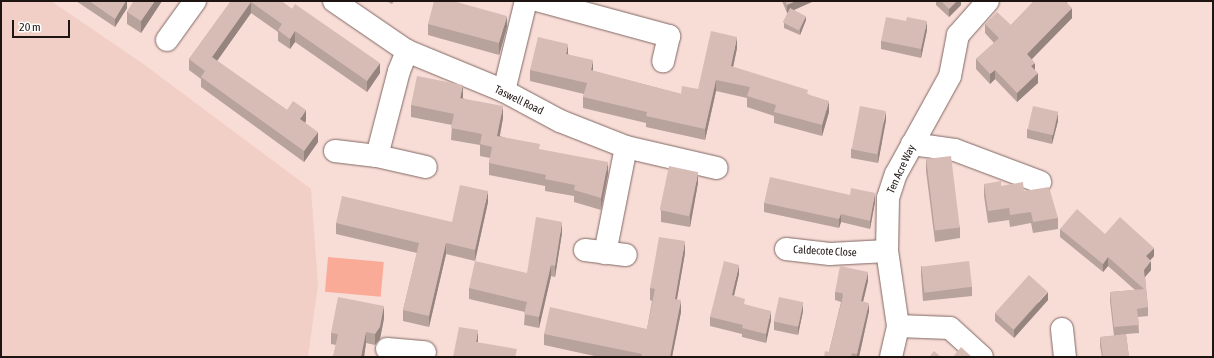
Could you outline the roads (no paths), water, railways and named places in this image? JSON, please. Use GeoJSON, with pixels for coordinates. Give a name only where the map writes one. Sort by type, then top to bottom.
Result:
{"type":"FeatureCollection","features":[{"type":"Feature","properties":{"kind":"street"},"geometry":{"type":"LineString","coordinates":[[167,40],[195,1]]}},
{"type":"Feature","properties":{"kind":"street","name":"Taswell Road"},"geometry":{"type":"LineString","coordinates":[[334,1],[407,51],[504,91],[560,121],[626,147],[717,168]]}},
{"type":"Feature","properties":{"kind":"street"},"geometry":{"type":"LineString","coordinates":[[504,91],[526,1]]}},
{"type":"Feature","properties":{"kind":"street"},"geometry":{"type":"LineString","coordinates":[[540,1],[669,36],[663,61]]}},
{"type":"Feature","properties":{"kind":"street","name":"Ten Acre Way"},"geometry":{"type":"LineString","coordinates":[[891,357],[898,326],[887,250],[888,198],[912,144],[950,76],[958,35],[988,1]]}},
{"type":"Feature","properties":{"kind":"street"},"geometry":{"type":"LineString","coordinates":[[377,156],[399,71],[407,51]]}},
{"type":"Feature","properties":{"kind":"street"},"geometry":{"type":"LineString","coordinates":[[912,144],[955,150],[1040,182]]}},
{"type":"Feature","properties":{"kind":"street"},"geometry":{"type":"LineString","coordinates":[[605,253],[626,147]]}},
{"type":"Feature","properties":{"kind":"street"},"geometry":{"type":"LineString","coordinates":[[335,151],[377,156],[426,167]]}},
{"type":"Feature","properties":{"kind":"street","name":"Caldecote Close"},"geometry":{"type":"LineString","coordinates":[[786,249],[830,254],[887,250]]}},
{"type":"Feature","properties":{"kind":"street"},"geometry":{"type":"LineString","coordinates":[[898,326],[950,328],[982,357]]}},
{"type":"Feature","properties":{"kind":"street"},"geometry":{"type":"LineString","coordinates":[[1062,329],[1065,357]]}}]}
